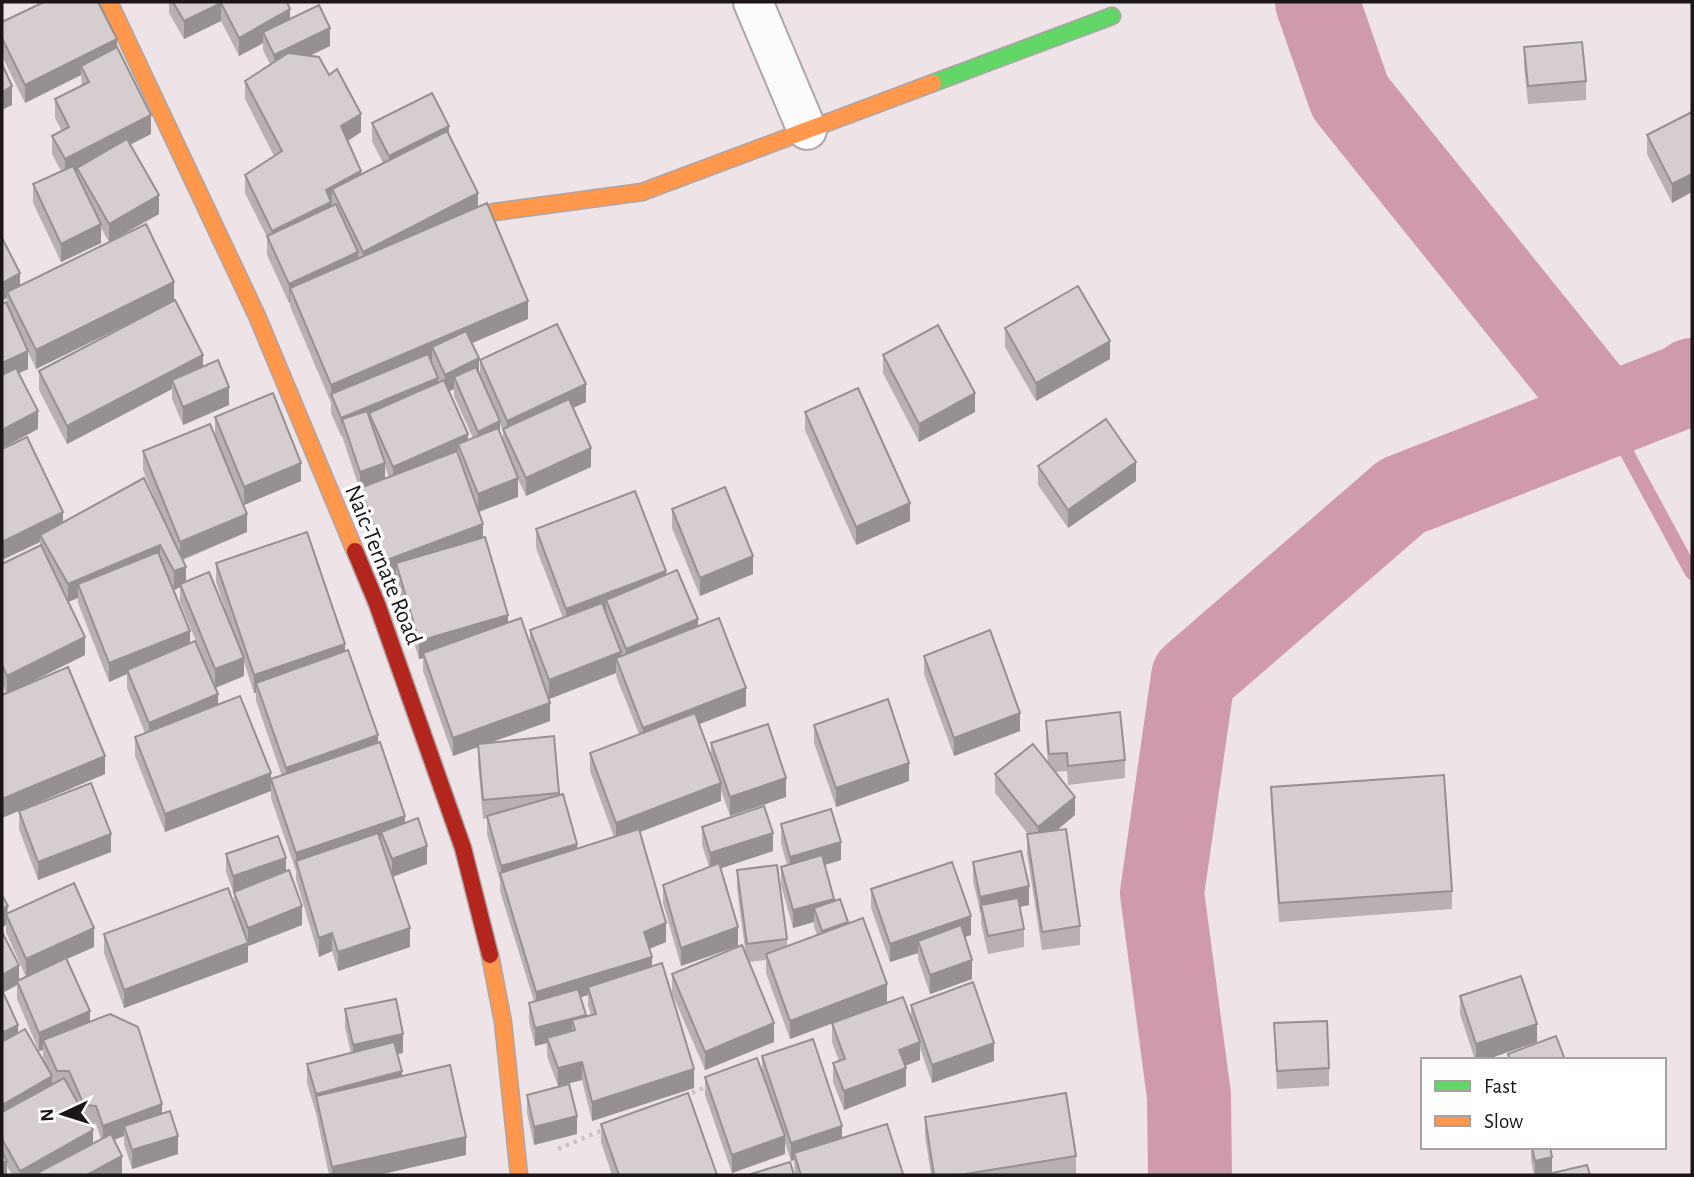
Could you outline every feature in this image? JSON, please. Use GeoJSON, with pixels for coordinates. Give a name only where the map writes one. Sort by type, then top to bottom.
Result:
{"type":"FeatureCollection","features":[{"type":"Feature","properties":{"kind":"main road","name":"Naic-Ternate Road"},"geometry":{"type":"LineString","coordinates":[[109,2],[262,314],[377,604],[463,848],[485,932],[503,1022],[519,1170]]}},
{"type":"Feature","properties":{"kind":"main road"},"geometry":{"type":"LineString","coordinates":[[433,239],[494,212],[642,192],[1112,16]]}},
{"type":"Feature","properties":{"kind":"street"},"geometry":{"type":"LineString","coordinates":[[753,2],[807,130]]}},
{"type":"Feature","properties":{"kind":"path"},"geometry":{"type":"LineString","coordinates":[[681,1097],[719,1081]]}},
{"type":"Feature","properties":{"kind":"path"},"geometry":{"type":"LineString","coordinates":[[519,1170],[606,1128]]}},
{"type":"Feature","properties":{"kind":"building"},"geometry":{"type":"Polygon","coordinates":[[[44,2],[98,2],[117,39],[25,85],[2,38],[2,22],[44,2]]]}},
{"type":"Feature","properties":{"kind":"building"},"geometry":{"type":"Polygon","coordinates":[[[173,2],[287,2],[290,9],[239,38],[221,3],[184,21],[173,2]]]}},
{"type":"Feature","properties":{"kind":"building"},"geometry":{"type":"Polygon","coordinates":[[[319,5],[330,28],[274,55],[263,32],[319,5]]]}},
{"type":"Feature","properties":{"kind":"building"},"geometry":{"type":"Polygon","coordinates":[[[1582,42],[1586,81],[1528,86],[1524,47],[1582,42]]]}},
{"type":"Feature","properties":{"kind":"building"},"geometry":{"type":"Polygon","coordinates":[[[117,47],[151,115],[65,159],[52,136],[69,127],[55,99],[89,82],[81,66],[117,47]]]}},
{"type":"Feature","properties":{"kind":"building"},"geometry":{"type":"Polygon","coordinates":[[[288,53],[319,57],[329,75],[337,69],[361,114],[341,126],[361,171],[326,190],[331,202],[272,231],[245,175],[282,151],[245,81],[288,53]]]}},
{"type":"Feature","properties":{"kind":"building"},"geometry":{"type":"Polygon","coordinates":[[[2,64],[12,86],[2,92],[2,64]]]}},
{"type":"Feature","properties":{"kind":"building"},"geometry":{"type":"Polygon","coordinates":[[[432,93],[449,126],[389,156],[372,123],[432,93]]]}},
{"type":"Feature","properties":{"kind":"building"},"geometry":{"type":"Polygon","coordinates":[[[1692,112],[1692,174],[1672,184],[1647,135],[1692,112]]]}},
{"type":"Feature","properties":{"kind":"building"},"geometry":{"type":"Polygon","coordinates":[[[447,131],[478,193],[363,252],[332,189],[447,131]]]}},
{"type":"Feature","properties":{"kind":"building"},"geometry":{"type":"Polygon","coordinates":[[[127,139],[159,195],[109,224],[77,168],[127,139]]]}},
{"type":"Feature","properties":{"kind":"building"},"geometry":{"type":"Polygon","coordinates":[[[73,166],[101,224],[61,244],[33,184],[73,166]]]}},
{"type":"Feature","properties":{"kind":"building"},"geometry":{"type":"Polygon","coordinates":[[[487,203],[528,301],[331,385],[290,288],[487,203]]]}},
{"type":"Feature","properties":{"kind":"building"},"geometry":{"type":"Polygon","coordinates":[[[336,204],[358,252],[289,284],[267,236],[336,204]]]}},
{"type":"Feature","properties":{"kind":"building"},"geometry":{"type":"Polygon","coordinates":[[[146,224],[174,282],[36,350],[7,292],[146,224]]]}},
{"type":"Feature","properties":{"kind":"building"},"geometry":{"type":"Polygon","coordinates":[[[2,238],[20,273],[2,283],[2,238]]]}},
{"type":"Feature","properties":{"kind":"building"},"geometry":{"type":"Polygon","coordinates":[[[1078,286],[1110,341],[1036,383],[1005,328],[1078,286]]]}},
{"type":"Feature","properties":{"kind":"building"},"geometry":{"type":"Polygon","coordinates":[[[175,300],[203,355],[67,426],[39,371],[175,300]]]}},
{"type":"Feature","properties":{"kind":"building"},"geometry":{"type":"Polygon","coordinates":[[[6,302],[28,351],[2,363],[2,304],[6,302]]]}},
{"type":"Feature","properties":{"kind":"building"},"geometry":{"type":"Polygon","coordinates":[[[557,324],[586,384],[507,421],[480,360],[557,324]]]}},
{"type":"Feature","properties":{"kind":"building"},"geometry":{"type":"Polygon","coordinates":[[[938,325],[975,393],[919,424],[883,355],[938,325]]]}},
{"type":"Feature","properties":{"kind":"building"},"geometry":{"type":"Polygon","coordinates":[[[466,331],[479,358],[445,375],[432,347],[466,331]]]}},
{"type":"Feature","properties":{"kind":"building"},"geometry":{"type":"Polygon","coordinates":[[[428,354],[438,378],[341,418],[331,394],[428,354]]]}},
{"type":"Feature","properties":{"kind":"building"},"geometry":{"type":"Polygon","coordinates":[[[218,360],[229,387],[183,407],[172,380],[218,360]]]}},
{"type":"Feature","properties":{"kind":"building"},"geometry":{"type":"Polygon","coordinates":[[[476,367],[500,421],[478,432],[454,377],[476,367]]]}},
{"type":"Feature","properties":{"kind":"building"},"geometry":{"type":"Polygon","coordinates":[[[16,368],[38,411],[2,430],[2,375],[16,368]]]}},
{"type":"Feature","properties":{"kind":"building"},"geometry":{"type":"Polygon","coordinates":[[[444,380],[468,434],[393,467],[369,413],[444,380]]]}},
{"type":"Feature","properties":{"kind":"building"},"geometry":{"type":"Polygon","coordinates":[[[858,388],[910,503],[856,527],[805,412],[858,388]]]}},
{"type":"Feature","properties":{"kind":"building"},"geometry":{"type":"Polygon","coordinates":[[[273,393],[301,463],[244,487],[215,417],[273,393]]]}},
{"type":"Feature","properties":{"kind":"building"},"geometry":{"type":"Polygon","coordinates":[[[569,399],[591,448],[526,478],[503,429],[569,399]]]}},
{"type":"Feature","properties":{"kind":"building"},"geometry":{"type":"Polygon","coordinates":[[[367,411],[385,463],[360,472],[342,419],[367,411]]]}},
{"type":"Feature","properties":{"kind":"building"},"geometry":{"type":"Polygon","coordinates":[[[1106,419],[1136,462],[1068,510],[1038,466],[1106,419]]]}},
{"type":"Feature","properties":{"kind":"building"},"geometry":{"type":"Polygon","coordinates":[[[210,424],[247,514],[180,542],[143,451],[210,424]]]}},
{"type":"Feature","properties":{"kind":"building"},"geometry":{"type":"Polygon","coordinates":[[[498,428],[518,478],[478,494],[458,444],[498,428]]]}},
{"type":"Feature","properties":{"kind":"building"},"geometry":{"type":"Polygon","coordinates":[[[27,437],[63,512],[2,542],[2,449],[27,437]]]}},
{"type":"Feature","properties":{"kind":"building"},"geometry":{"type":"Polygon","coordinates":[[[457,451],[483,524],[387,560],[360,488],[457,451]]]}},
{"type":"Feature","properties":{"kind":"building"},"geometry":{"type":"Polygon","coordinates":[[[144,478],[186,567],[174,571],[160,545],[68,584],[40,535],[144,478]]]}},
{"type":"Feature","properties":{"kind":"building"},"geometry":{"type":"Polygon","coordinates":[[[725,487],[753,556],[700,578],[672,509],[725,487]]]}},
{"type":"Feature","properties":{"kind":"building"},"geometry":{"type":"Polygon","coordinates":[[[635,491],[666,571],[566,609],[536,529],[635,491]]]}},
{"type":"Feature","properties":{"kind":"building"},"geometry":{"type":"Polygon","coordinates":[[[307,532],[345,644],[254,675],[216,563],[307,532]]]}},
{"type":"Feature","properties":{"kind":"building"},"geometry":{"type":"Polygon","coordinates":[[[485,537],[508,615],[419,641],[396,563],[485,537]]]}},
{"type":"Feature","properties":{"kind":"building"},"geometry":{"type":"Polygon","coordinates":[[[41,545],[85,637],[7,676],[2,665],[2,564],[41,545]]]}},
{"type":"Feature","properties":{"kind":"building"},"geometry":{"type":"Polygon","coordinates":[[[158,552],[190,631],[109,663],[78,584],[158,552]]]}},
{"type":"Feature","properties":{"kind":"building"},"geometry":{"type":"Polygon","coordinates":[[[677,570],[698,619],[626,649],[606,600],[677,570]]]}},
{"type":"Feature","properties":{"kind":"building"},"geometry":{"type":"Polygon","coordinates":[[[209,572],[244,658],[215,669],[180,584],[209,572]]]}},
{"type":"Feature","properties":{"kind":"building"},"geometry":{"type":"Polygon","coordinates":[[[602,603],[621,652],[549,680],[530,630],[602,603]]]}},
{"type":"Feature","properties":{"kind":"building"},"geometry":{"type":"Polygon","coordinates":[[[521,618],[550,703],[453,738],[423,653],[521,618]]]}},
{"type":"Feature","properties":{"kind":"building"},"geometry":{"type":"Polygon","coordinates":[[[719,618],[746,688],[643,728],[616,658],[719,618]]]}},
{"type":"Feature","properties":{"kind":"building"},"geometry":{"type":"Polygon","coordinates":[[[990,630],[1020,713],[954,738],[924,656],[990,630]]]}},
{"type":"Feature","properties":{"kind":"building"},"geometry":{"type":"Polygon","coordinates":[[[195,641],[218,694],[149,723],[127,670],[195,641]]]}},
{"type":"Feature","properties":{"kind":"building"},"geometry":{"type":"Polygon","coordinates":[[[348,650],[378,735],[286,768],[256,683],[348,650]]]}},
{"type":"Feature","properties":{"kind":"building"},"geometry":{"type":"Polygon","coordinates":[[[68,667],[105,756],[2,799],[2,695],[68,667]]]}},
{"type":"Feature","properties":{"kind":"building"},"geometry":{"type":"Polygon","coordinates":[[[240,696],[271,773],[165,814],[135,737],[240,696]]]}},
{"type":"Feature","properties":{"kind":"building"},"geometry":{"type":"Polygon","coordinates":[[[888,699],[909,763],[836,788],[814,725],[888,699]]]}},
{"type":"Feature","properties":{"kind":"building"},"geometry":{"type":"Polygon","coordinates":[[[1120,712],[1125,760],[1068,766],[1067,753],[1049,754],[1046,721],[1120,712]]]}},
{"type":"Feature","properties":{"kind":"building"},"geometry":{"type":"Polygon","coordinates":[[[695,713],[721,783],[616,823],[590,753],[695,713]]]}},
{"type":"Feature","properties":{"kind":"building"},"geometry":{"type":"Polygon","coordinates":[[[768,724],[786,778],[730,797],[711,743],[768,724]]]}},
{"type":"Feature","properties":{"kind":"building"},"geometry":{"type":"Polygon","coordinates":[[[554,736],[559,793],[483,800],[478,744],[554,736]]]}},
{"type":"Feature","properties":{"kind":"building"},"geometry":{"type":"Polygon","coordinates":[[[380,742],[405,816],[296,853],[271,779],[380,742]]]}},
{"type":"Feature","properties":{"kind":"building"},"geometry":{"type":"Polygon","coordinates":[[[1033,744],[1075,797],[1038,827],[995,774],[1033,744]]]}},
{"type":"Feature","properties":{"kind":"building"},"geometry":{"type":"Polygon","coordinates":[[[1444,775],[1452,891],[1279,903],[1271,787],[1444,775]]]}},
{"type":"Feature","properties":{"kind":"building"},"geometry":{"type":"Polygon","coordinates":[[[91,783],[111,834],[38,862],[19,811],[91,783]]]}},
{"type":"Feature","properties":{"kind":"building"},"geometry":{"type":"Polygon","coordinates":[[[563,794],[577,844],[501,866],[487,816],[563,794]]]}},
{"type":"Feature","properties":{"kind":"building"},"geometry":{"type":"Polygon","coordinates":[[[764,806],[773,833],[710,853],[702,827],[764,806]]]}},
{"type":"Feature","properties":{"kind":"building"},"geometry":{"type":"Polygon","coordinates":[[[831,809],[841,842],[790,857],[781,824],[831,809]]]}},
{"type":"Feature","properties":{"kind":"building"},"geometry":{"type":"Polygon","coordinates":[[[418,818],[427,846],[392,859],[381,832],[418,818]]]}},
{"type":"Feature","properties":{"kind":"building"},"geometry":{"type":"Polygon","coordinates":[[[639,829],[666,923],[644,932],[652,957],[536,992],[500,873],[639,829]]]}},
{"type":"Feature","properties":{"kind":"building"},"geometry":{"type":"Polygon","coordinates":[[[1066,829],[1080,926],[1042,932],[1027,834],[1066,829]]]}},
{"type":"Feature","properties":{"kind":"building"},"geometry":{"type":"Polygon","coordinates":[[[378,833],[410,928],[338,952],[332,933],[319,938],[296,861],[378,833]]]}},
{"type":"Feature","properties":{"kind":"building"},"geometry":{"type":"Polygon","coordinates":[[[278,836],[286,858],[233,876],[226,854],[278,836]]]}},
{"type":"Feature","properties":{"kind":"building"},"geometry":{"type":"Polygon","coordinates":[[[1021,851],[1029,886],[980,897],[973,862],[1021,851]]]}},
{"type":"Feature","properties":{"kind":"building"},"geometry":{"type":"Polygon","coordinates":[[[822,855],[834,899],[793,910],[781,867],[822,855]]]}},
{"type":"Feature","properties":{"kind":"building"},"geometry":{"type":"Polygon","coordinates":[[[952,862],[971,916],[890,944],[871,889],[952,862]]]}},
{"type":"Feature","properties":{"kind":"building"},"geometry":{"type":"Polygon","coordinates":[[[719,863],[738,927],[681,948],[663,885],[719,863]]]}},
{"type":"Feature","properties":{"kind":"building"},"geometry":{"type":"Polygon","coordinates":[[[777,865],[787,939],[747,944],[737,870],[777,865]]]}},
{"type":"Feature","properties":{"kind":"building"},"geometry":{"type":"Polygon","coordinates":[[[289,870],[302,906],[248,928],[234,892],[289,870]]]}},
{"type":"Feature","properties":{"kind":"building"},"geometry":{"type":"Polygon","coordinates":[[[74,883],[94,928],[26,959],[6,914],[74,883]]]}},
{"type":"Feature","properties":{"kind":"building"},"geometry":{"type":"Polygon","coordinates":[[[228,888],[248,943],[124,990],[104,934],[228,888]]]}},
{"type":"Feature","properties":{"kind":"building"},"geometry":{"type":"Polygon","coordinates":[[[2,895],[8,906],[2,909],[2,895]]]}},
{"type":"Feature","properties":{"kind":"building"},"geometry":{"type":"Polygon","coordinates":[[[1018,898],[1024,929],[988,936],[981,905],[1018,898]]]}},
{"type":"Feature","properties":{"kind":"building"},"geometry":{"type":"Polygon","coordinates":[[[840,899],[848,922],[822,931],[814,908],[840,899]]]}},
{"type":"Feature","properties":{"kind":"building"},"geometry":{"type":"Polygon","coordinates":[[[863,918],[887,984],[790,1021],[766,954],[863,918]]]}},
{"type":"Feature","properties":{"kind":"building"},"geometry":{"type":"Polygon","coordinates":[[[961,925],[972,960],[930,975],[918,941],[961,925]]]}},
{"type":"Feature","properties":{"kind":"building"},"geometry":{"type":"Polygon","coordinates":[[[2,932],[19,965],[2,975],[2,932]]]}},
{"type":"Feature","properties":{"kind":"building"},"geometry":{"type":"Polygon","coordinates":[[[742,945],[774,1023],[705,1052],[672,974],[742,945]]]}},
{"type":"Feature","properties":{"kind":"building"},"geometry":{"type":"Polygon","coordinates":[[[66,958],[90,1011],[39,1033],[17,981],[66,958]]]}},
{"type":"Feature","properties":{"kind":"building"},"geometry":{"type":"Polygon","coordinates":[[[662,963],[694,1069],[592,1102],[582,1062],[558,1068],[547,1038],[575,1030],[572,1020],[596,1014],[588,987],[662,963]]]}},
{"type":"Feature","properties":{"kind":"building"},"geometry":{"type":"Polygon","coordinates":[[[1521,976],[1537,1024],[1476,1044],[1460,996],[1521,976]]]}},
{"type":"Feature","properties":{"kind":"building"},"geometry":{"type":"Polygon","coordinates":[[[973,982],[994,1043],[932,1065],[911,1005],[973,982]]]}},
{"type":"Feature","properties":{"kind":"building"},"geometry":{"type":"Polygon","coordinates":[[[578,989],[586,1015],[535,1028],[529,1003],[578,989]]]}},
{"type":"Feature","properties":{"kind":"building"},"geometry":{"type":"Polygon","coordinates":[[[2,990],[18,1025],[2,1033],[2,990]]]}},
{"type":"Feature","properties":{"kind":"building"},"geometry":{"type":"Polygon","coordinates":[[[903,997],[920,1042],[899,1050],[906,1068],[844,1091],[833,1063],[845,1059],[832,1023],[903,997]]]}},
{"type":"Feature","properties":{"kind":"building"},"geometry":{"type":"Polygon","coordinates":[[[396,999],[403,1034],[353,1045],[345,1009],[396,999]]]}},
{"type":"Feature","properties":{"kind":"building"},"geometry":{"type":"Polygon","coordinates":[[[110,1014],[138,1027],[162,1104],[103,1126],[96,1106],[84,1105],[69,1071],[57,1071],[43,1040],[110,1014]]]}},
{"type":"Feature","properties":{"kind":"building"},"geometry":{"type":"Polygon","coordinates":[[[1327,1021],[1329,1068],[1277,1071],[1274,1023],[1327,1021]]]}},
{"type":"Feature","properties":{"kind":"building"},"geometry":{"type":"Polygon","coordinates":[[[25,1029],[52,1076],[2,1105],[2,1042],[25,1029]]]}},
{"type":"Feature","properties":{"kind":"building"},"geometry":{"type":"Polygon","coordinates":[[[1556,1036],[1564,1058],[1509,1058],[1508,1054],[1556,1036]]]}},
{"type":"Feature","properties":{"kind":"building"},"geometry":{"type":"Polygon","coordinates":[[[813,1039],[842,1126],[791,1143],[762,1056],[813,1039]]]}},
{"type":"Feature","properties":{"kind":"building"},"geometry":{"type":"Polygon","coordinates":[[[394,1042],[402,1071],[316,1094],[307,1064],[394,1042]]]}},
{"type":"Feature","properties":{"kind":"building"},"geometry":{"type":"Polygon","coordinates":[[[757,1058],[785,1136],[732,1155],[705,1077],[757,1058]]]}},
{"type":"Feature","properties":{"kind":"building"},"geometry":{"type":"Polygon","coordinates":[[[450,1065],[466,1137],[332,1167],[316,1096],[450,1065]]]}},
{"type":"Feature","properties":{"kind":"building"},"geometry":{"type":"Polygon","coordinates":[[[64,1078],[93,1130],[20,1171],[2,1139],[2,1112],[64,1078]]]}},
{"type":"Feature","properties":{"kind":"building"},"geometry":{"type":"Polygon","coordinates":[[[569,1084],[577,1116],[534,1127],[527,1095],[569,1084]]]}},
{"type":"Feature","properties":{"kind":"building"},"geometry":{"type":"Polygon","coordinates":[[[688,1093],[717,1175],[619,1175],[601,1124],[688,1093]]]}},
{"type":"Feature","properties":{"kind":"building"},"geometry":{"type":"Polygon","coordinates":[[[1066,1093],[1076,1156],[959,1175],[934,1175],[925,1117],[1066,1093]]]}},
{"type":"Feature","properties":{"kind":"building"},"geometry":{"type":"Polygon","coordinates":[[[170,1111],[178,1136],[132,1150],[124,1126],[170,1111]]]}},
{"type":"Feature","properties":{"kind":"building"},"geometry":{"type":"Polygon","coordinates":[[[887,1124],[903,1174],[801,1175],[794,1153],[887,1124]]]}},
{"type":"Feature","properties":{"kind":"building"},"geometry":{"type":"Polygon","coordinates":[[[111,1134],[122,1156],[87,1175],[40,1175],[39,1172],[111,1134]]]}},
{"type":"Feature","properties":{"kind":"building"},"geometry":{"type":"Polygon","coordinates":[[[1532,1149],[1550,1149],[1552,1157],[1535,1161],[1532,1149]]]}},
{"type":"Feature","properties":{"kind":"building"},"geometry":{"type":"Polygon","coordinates":[[[790,1162],[794,1175],[748,1175],[790,1162]]]}},
{"type":"Feature","properties":{"kind":"building"},"geometry":{"type":"Polygon","coordinates":[[[1587,1165],[1590,1175],[1544,1175],[1587,1165]]]}},
{"type":"Feature","properties":{"kind":"waterway"},"geometry":{"type":"LineString","coordinates":[[1317,2],[1350,97],[1607,416]]}},
{"type":"Feature","properties":{"kind":"waterway"},"geometry":{"type":"LineString","coordinates":[[1190,1175],[1189,1096],[1162,893],[1193,677],[1402,496],[1686,385],[1692,380]]}},
{"type":"Feature","properties":{"kind":"waterway"},"geometry":{"type":"LineString","coordinates":[[1607,416],[1692,573]]}},
{"type":"Feature","properties":{"kind":"traffic: fast"},"geometry":{"type":"LineString","coordinates":[[933,83],[1112,16]]}},
{"type":"Feature","properties":{"kind":"traffic: slow"},"geometry":{"type":"LineString","coordinates":[[109,2],[257,316],[355,551]]}},
{"type":"Feature","properties":{"kind":"traffic: slow"},"geometry":{"type":"LineString","coordinates":[[445,234],[494,212],[642,192],[933,83]]}},
{"type":"Feature","properties":{"kind":"traffic: slow"},"geometry":{"type":"LineString","coordinates":[[490,955],[503,1022],[519,1175]]}},
{"type":"Feature","properties":{"kind":"traffic: jam"},"geometry":{"type":"LineString","coordinates":[[355,551],[377,604],[463,848],[490,955]]}}]}
